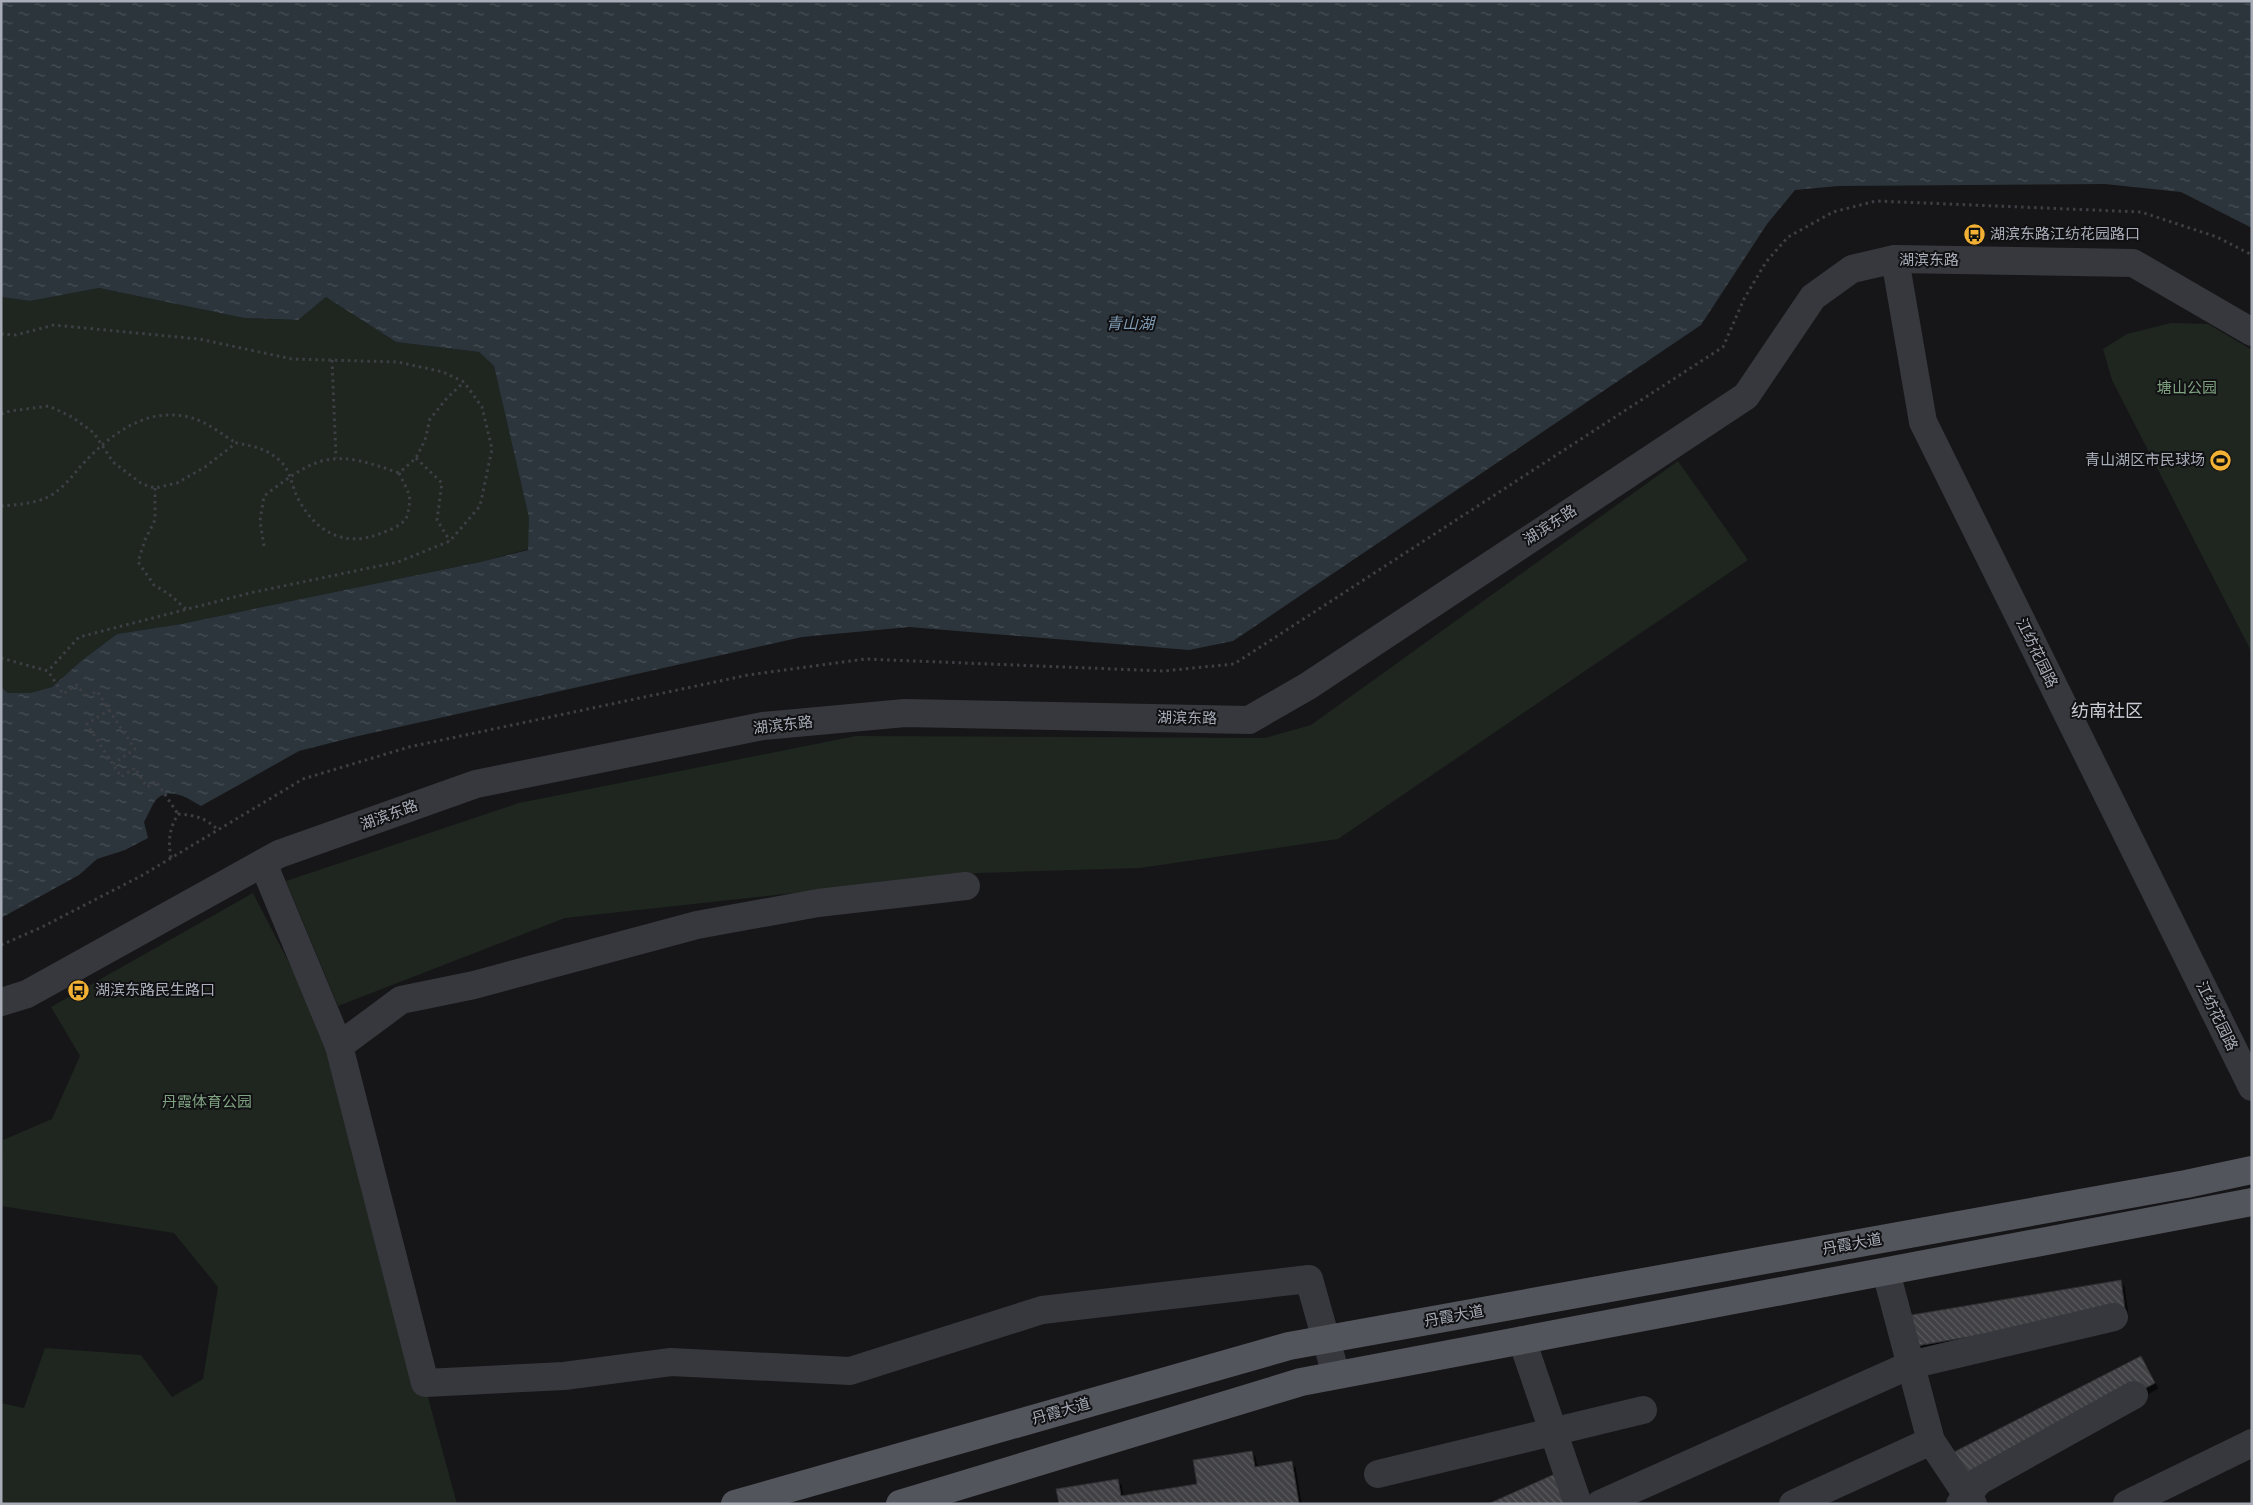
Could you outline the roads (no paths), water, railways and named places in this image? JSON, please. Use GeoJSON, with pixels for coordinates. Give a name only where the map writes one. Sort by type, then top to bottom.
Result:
{"type":"FeatureCollection","features":[{"type":"Feature","properties":{"kind":"main road","name":"丹霞大道"},"geometry":{"type":"LineString","coordinates":[[2186,1184],[2252,1151]]}},
{"type":"Feature","properties":{"kind":"main road","name":"丹霞大道"},"geometry":{"type":"LineString","coordinates":[[735,1504],[1289,1346],[2186,1184],[2252,1170]]}},
{"type":"Feature","properties":{"kind":"main road"},"geometry":{"type":"LineString","coordinates":[[2196,1213],[2252,1193]]}},
{"type":"Feature","properties":{"kind":"main road"},"geometry":{"type":"LineString","coordinates":[[900,1504],[1301,1382],[2252,1202]]}},
{"type":"Feature","properties":{"kind":"street","name":"湖滨东路"},"geometry":{"type":"LineString","coordinates":[[1,1002],[27,994],[279,854],[476,784],[763,726],[905,713],[1249,720],[1308,686],[1746,396],[1813,297],[1852,269],[1895,259],[2133,263],[2252,332]]}},
{"type":"Feature","properties":{"kind":"street","name":"江纺花园路"},"geometry":{"type":"LineString","coordinates":[[1895,259],[1922,422],[2252,1087]]}},
{"type":"Feature","properties":{"kind":"street"},"geometry":{"type":"LineString","coordinates":[[263,863],[339,1046],[425,1383],[564,1376],[671,1362],[850,1371],[1042,1310],[1310,1280],[1336,1375]]}},
{"type":"Feature","properties":{"kind":"street"},"geometry":{"type":"LineString","coordinates":[[339,1046],[401,1000],[474,985],[697,924],[818,903],[966,886]]}},
{"type":"Feature","properties":{"kind":"street"},"geometry":{"type":"LineString","coordinates":[[1886,1272],[1931,1441],[1967,1501],[1979,1481],[2134,1395]]}},
{"type":"Feature","properties":{"kind":"street"},"geometry":{"type":"LineString","coordinates":[[1600,1504],[1910,1365],[2114,1317]]}},
{"type":"Feature","properties":{"kind":"street"},"geometry":{"type":"LineString","coordinates":[[1522,1340],[1578,1504]]}},
{"type":"Feature","properties":{"kind":"street"},"geometry":{"type":"LineString","coordinates":[[1378,1474],[1643,1410]]}},
{"type":"Feature","properties":{"kind":"street"},"geometry":{"type":"LineString","coordinates":[[1793,1504],[1931,1441]]}},
{"type":"Feature","properties":{"kind":"street"},"geometry":{"type":"LineString","coordinates":[[2127,1504],[2252,1443]]}},
{"type":"Feature","properties":{"kind":"water","name":"青山湖"},"geometry":{"type":"Polygon","coordinates":[[[1,1],[2252,1],[2252,228],[2181,192],[2105,184],[1838,186],[1795,190],[1767,224],[1701,325],[1233,641],[1189,650],[909,627],[802,637],[354,737],[299,751],[201,806],[178,794],[172,793],[160,796],[155,801],[144,822],[148,838],[125,850],[97,859],[79,875],[1,918],[1,687],[8,693],[30,693],[52,687],[81,661],[117,634],[181,624],[480,562],[528,550],[529,518],[494,366],[479,352],[396,342],[326,297],[298,320],[244,318],[99,288],[30,301],[1,297],[1,1]]]}},
{"type":"Feature","properties":{"kind":"place","name":"湖滨东路江纺花园路口"},"geometry":{"type":"Point","coordinates":[1974,234]}},
{"type":"Feature","properties":{"kind":"place","name":"青山湖区市民球场"},"geometry":{"type":"Point","coordinates":[2221,460]}},
{"type":"Feature","properties":{"kind":"place","name":"湖滨东路民生路口"},"geometry":{"type":"Point","coordinates":[79,990]}},
{"type":"Feature","properties":{"kind":"district","name":"纺南社区"},"geometry":{"type":"Point","coordinates":[2107,711]}},
{"type":"Feature","properties":{"kind":"park label","name":"塘山公园"},"geometry":{"type":"Point","coordinates":[2187,388]}},
{"type":"Feature","properties":{"kind":"park label","name":"丹霞体育公园"},"geometry":{"type":"Point","coordinates":[207,1102]}}]}
